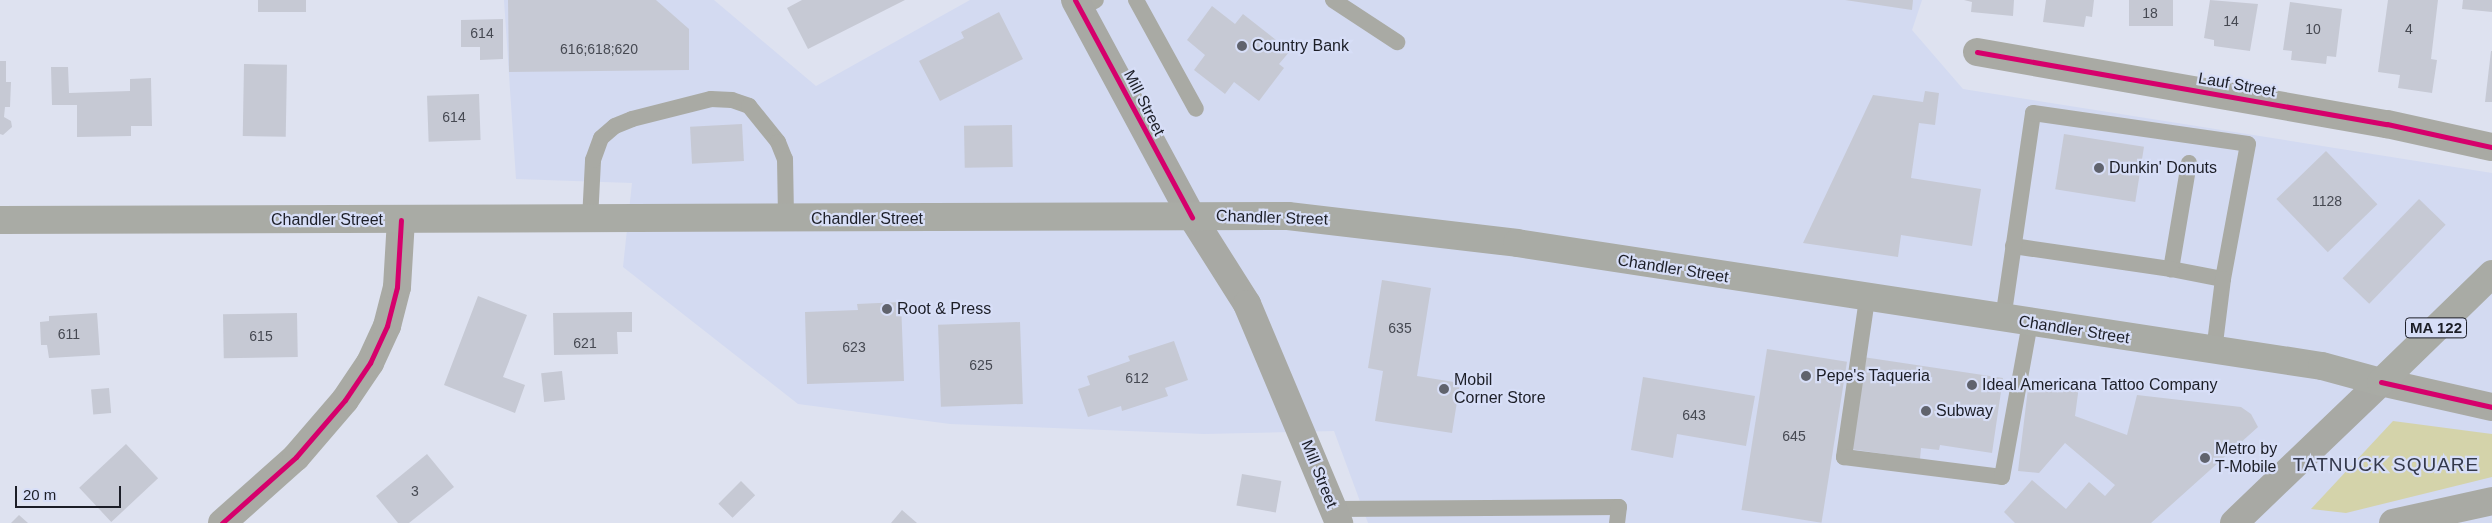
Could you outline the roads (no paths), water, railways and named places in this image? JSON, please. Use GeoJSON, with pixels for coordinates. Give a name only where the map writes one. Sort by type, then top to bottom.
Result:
{"type":"FeatureCollection","features":[{"type":"Feature","properties":{"kind":"main road","name":"Mill Street"},"geometry":{"type":"LineString","coordinates":[[1084,3],[1192,217],[1247,304],[1336,516]]}},
{"type":"Feature","properties":{"kind":"main road","name":"Chandler Street"},"geometry":{"type":"LineString","coordinates":[[0,220],[590,220],[1288,216],[1385,226],[2322,366],[2381,382]]}},
{"type":"Feature","properties":{"kind":"main road","name":"MA 122"},"geometry":{"type":"LineString","coordinates":[[2381,382],[2492,274]]}},
{"type":"Feature","properties":{"kind":"main road"},"geometry":{"type":"LineString","coordinates":[[2234,523],[2381,382]]}},
{"type":"Feature","properties":{"kind":"street","name":"Lauf Street"},"geometry":{"type":"LineString","coordinates":[[1977,52],[2387,124],[2492,148]]}},
{"type":"Feature","properties":{"kind":"street"},"geometry":{"type":"LineString","coordinates":[[222,523],[296,457],[345,400],[370,363],[387,326],[397,287],[401,220]]}},
{"type":"Feature","properties":{"kind":"street"},"geometry":{"type":"LineString","coordinates":[[2381,382],[2492,407]]}},
{"type":"Feature","properties":{"kind":"street"},"geometry":{"type":"LineString","coordinates":[[2392,523],[2435,519],[2492,501]]}},
{"type":"Feature","properties":{"kind":"lane"},"geometry":{"type":"LineString","coordinates":[[1136,0],[1196,109]]}},
{"type":"Feature","properties":{"kind":"lane"},"geometry":{"type":"LineString","coordinates":[[1333,0],[1397,42]]}},
{"type":"Feature","properties":{"kind":"lane"},"geometry":{"type":"LineString","coordinates":[[590,220],[592,160],[601,138],[615,126],[632,119],[710,99],[732,100],[749,106],[778,142],[785,159],[786,219]]}},
{"type":"Feature","properties":{"kind":"lane"},"geometry":{"type":"LineString","coordinates":[[2003,319],[2033,113],[2248,144],[2223,279],[2214,351]]}},
{"type":"Feature","properties":{"kind":"lane"},"geometry":{"type":"LineString","coordinates":[[2171,269],[2190,163]]}},
{"type":"Feature","properties":{"kind":"lane"},"geometry":{"type":"LineString","coordinates":[[2013,246],[2171,269],[2223,279]]}},
{"type":"Feature","properties":{"kind":"lane"},"geometry":{"type":"LineString","coordinates":[[1867,299],[1844,457],[2002,477],[2030,323]]}},
{"type":"Feature","properties":{"kind":"lane"},"geometry":{"type":"LineString","coordinates":[[1336,516],[1619,507],[1616,523]]}},
{"type":"Feature","properties":{"kind":"place","name":"Country Bank"},"geometry":{"type":"Point","coordinates":[1242,46]}},
{"type":"Feature","properties":{"kind":"place","name":"Dunkin' Donuts"},"geometry":{"type":"Point","coordinates":[2099,168]}},
{"type":"Feature","properties":{"kind":"place","name":"Root & Press"},"geometry":{"type":"Point","coordinates":[887,309]}},
{"type":"Feature","properties":{"kind":"place","name":"Pepe's Taqueria"},"geometry":{"type":"Point","coordinates":[1806,376]}},
{"type":"Feature","properties":{"kind":"place","name":"Ideal Americana Tattoo Company"},"geometry":{"type":"Point","coordinates":[1972,385]}},
{"type":"Feature","properties":{"kind":"place","name":"Mobil Corner Store"},"geometry":{"type":"Point","coordinates":[1444,389]}},
{"type":"Feature","properties":{"kind":"place","name":"Subway"},"geometry":{"type":"Point","coordinates":[1926,411]}},
{"type":"Feature","properties":{"kind":"place","name":"Metro by T-Mobile"},"geometry":{"type":"Point","coordinates":[2205,458]}},
{"type":"Feature","properties":{"kind":"district","name":"TATNUCK SQUARE"},"geometry":{"type":"Point","coordinates":[2386,465]}}]}
